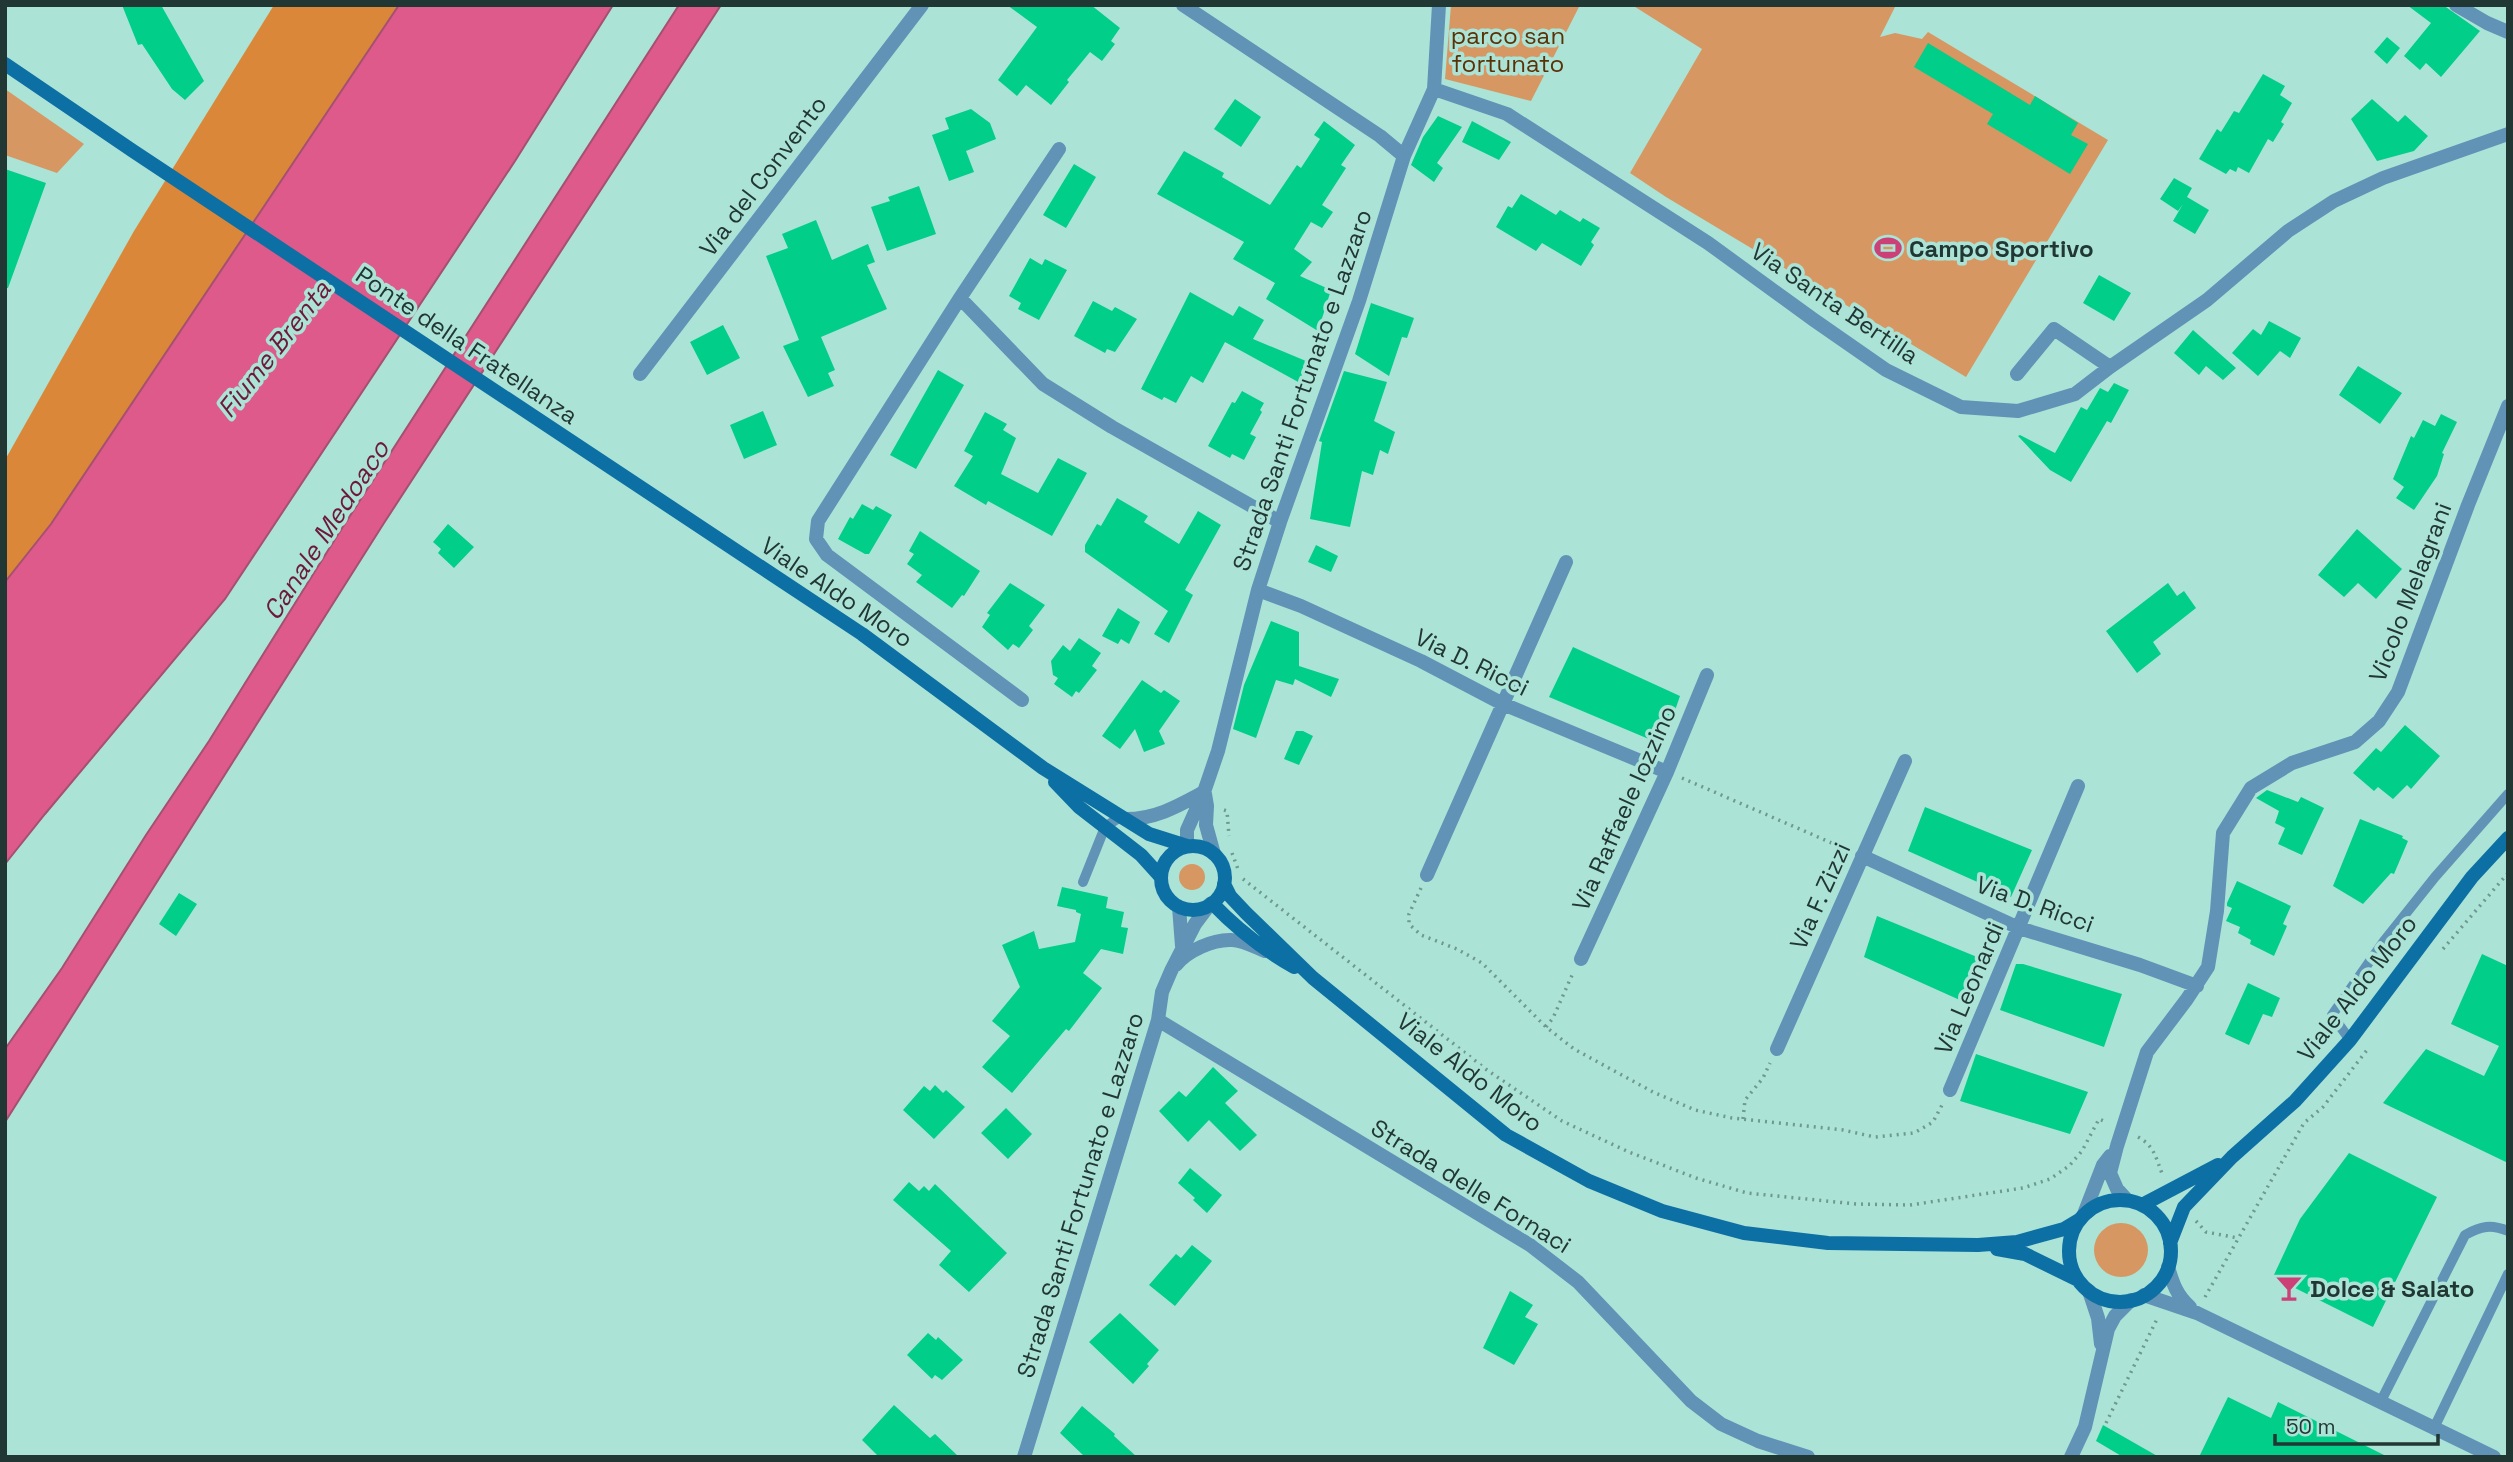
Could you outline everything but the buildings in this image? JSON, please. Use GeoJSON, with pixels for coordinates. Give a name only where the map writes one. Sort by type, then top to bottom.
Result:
{"type":"FeatureCollection","features":[{"type":"Feature","properties":{"kind":"main road","name":"Ponte della Fratellanza"},"geometry":{"type":"LineString","coordinates":[[5,64],[600,461]]}},
{"type":"Feature","properties":{"kind":"main road","name":"Viale Aldo Moro"},"geometry":{"type":"LineString","coordinates":[[600,461],[862,634],[1043,768],[1149,834],[1187,846]]}},
{"type":"Feature","properties":{"kind":"main road","name":"Viale Aldo Moro"},"geometry":{"type":"LineString","coordinates":[[1043,768],[1079,807],[1141,855],[1160,876]]}},
{"type":"Feature","properties":{"kind":"main road","name":"Viale Aldo Moro"},"geometry":{"type":"LineString","coordinates":[[2168,1267],[2170,1243],[2184,1207],[2232,1157],[2295,1101],[2350,1041],[2472,877],[2508,838]]}},
{"type":"Feature","properties":{"kind":"main road"},"geometry":{"type":"LineString","coordinates":[[1211,904],[1195,909],[1180,907],[1165,895],[1160,876],[1168,856],[1177,850],[1187,846],[1201,847],[1214,853]]}},
{"type":"Feature","properties":{"kind":"main road","name":"Strada Santi Fortunato e Lazzaro"},"geometry":{"type":"LineString","coordinates":[[1211,904],[1224,884],[1224,871],[1214,853]]}},
{"type":"Feature","properties":{"kind":"main road","name":"Viale Aldo Moro"},"geometry":{"type":"LineString","coordinates":[[1224,884],[1230,896],[1246,913],[1313,978],[1506,1135],[1589,1181],[1662,1211],[1744,1233],[1828,1243],[1978,1245],[2017,1242],[2064,1229],[2097,1206],[2111,1201],[2127,1200]]}},
{"type":"Feature","properties":{"kind":"main road","name":"Viale Aldo Moro"},"geometry":{"type":"LineString","coordinates":[[1211,904],[1265,951],[1313,978]]}},
{"type":"Feature","properties":{"kind":"main road","name":"Viale Aldo Moro"},"geometry":{"type":"LineString","coordinates":[[2142,1205],[2232,1157]]}},
{"type":"Feature","properties":{"kind":"main road"},"geometry":{"type":"LineString","coordinates":[[2127,1200],[2142,1205],[2155,1214],[2165,1228],[2170,1243]]}},
{"type":"Feature","properties":{"kind":"main road"},"geometry":{"type":"LineString","coordinates":[[2081,1217],[2069,1244],[2069,1256],[2083,1286]]}},
{"type":"Feature","properties":{"kind":"main road","name":"Viale Aldo Moro"},"geometry":{"type":"LineString","coordinates":[[1978,1245],[2025,1254],[2109,1300],[2138,1298]]}},
{"type":"Feature","properties":{"kind":"main road"},"geometry":{"type":"LineString","coordinates":[[2138,1298],[2154,1288],[2168,1267]]}},
{"type":"Feature","properties":{"kind":"street","name":"Via del Convento"},"geometry":{"type":"LineString","coordinates":[[640,374],[922,5]]}},
{"type":"Feature","properties":{"kind":"street"},"geometry":{"type":"LineString","coordinates":[[1183,5],[1380,136],[1404,156]]}},
{"type":"Feature","properties":{"kind":"street","name":"Strada Santi Fortunato e Lazzaro"},"geometry":{"type":"LineString","coordinates":[[1214,853],[1206,825],[1206,799],[1258,590],[1359,301],[1404,156],[1434,89],[1439,5]]}},
{"type":"Feature","properties":{"kind":"street"},"geometry":{"type":"LineString","coordinates":[[2456,5],[2508,32]]}},
{"type":"Feature","properties":{"kind":"street","name":"Via Santa Bertilla"},"geometry":{"type":"LineString","coordinates":[[1434,89],[1507,114],[1708,243],[1886,370],[1961,407],[2018,411],[2075,394],[2207,300],[2288,231],[2334,201],[2384,178],[2508,134]]}},
{"type":"Feature","properties":{"kind":"street"},"geometry":{"type":"LineString","coordinates":[[1021,700],[827,555],[816,539],[818,521],[1059,149]]}},
{"type":"Feature","properties":{"kind":"street"},"geometry":{"type":"LineString","coordinates":[[960,298],[1043,384],[1112,427],[1280,522]]}},
{"type":"Feature","properties":{"kind":"street"},"geometry":{"type":"LineString","coordinates":[[2017,374],[2054,329],[2110,367]]}},
{"type":"Feature","properties":{"kind":"street","name":"Vicolo Melagrani"},"geometry":{"type":"LineString","coordinates":[[2127,1200],[2117,1189],[2110,1173],[2117,1146],[2147,1052],[2197,986],[2208,967],[2217,911],[2223,833],[2251,788],[2292,763],[2355,742],[2379,721],[2398,692],[2508,406]]}},
{"type":"Feature","properties":{"kind":"street"},"geometry":{"type":"LineString","coordinates":[[1427,875],[1566,562]]}},
{"type":"Feature","properties":{"kind":"street","name":"Via D. Ricci"},"geometry":{"type":"LineString","coordinates":[[1258,590],[1301,606],[1409,656],[1503,704],[1667,772]]}},
{"type":"Feature","properties":{"kind":"street","name":"Via Raffaele Iozzino"},"geometry":{"type":"LineString","coordinates":[[1581,959],[1667,772],[1707,675]]}},
{"type":"Feature","properties":{"kind":"street","name":"Via F. Zizzi"},"geometry":{"type":"LineString","coordinates":[[1777,1049],[1905,761]]}},
{"type":"Feature","properties":{"kind":"street","name":"Via Leonardi"},"geometry":{"type":"LineString","coordinates":[[1950,1090],[2078,786]]}},
{"type":"Feature","properties":{"kind":"street"},"geometry":{"type":"LineString","coordinates":[[1126,819],[1143,819],[1206,799]]}},
{"type":"Feature","properties":{"kind":"street","name":"Strada Santi Fortunato e Lazzaro"},"geometry":{"type":"LineString","coordinates":[[1187,846],[1187,830],[1206,799]]}},
{"type":"Feature","properties":{"kind":"street","name":"Via D. Ricci"},"geometry":{"type":"LineString","coordinates":[[1862,856],[2020,928],[2140,965],[2197,986]]}},
{"type":"Feature","properties":{"kind":"street","name":"Strada Santi Fortunato e Lazzaro"},"geometry":{"type":"LineString","coordinates":[[1024,1457],[1158,1020],[1162,992],[1182,947],[1211,904]]}},
{"type":"Feature","properties":{"kind":"street","name":"Strada Santi Fortunato e Lazzaro"},"geometry":{"type":"LineString","coordinates":[[1180,907],[1182,947]]}},
{"type":"Feature","properties":{"kind":"street","name":"Viale Aldo Moro"},"geometry":{"type":"LineString","coordinates":[[1171,971],[1183,957],[1210,944],[1232,940],[1265,951]]}},
{"type":"Feature","properties":{"kind":"street","name":"Strada delle Fornaci"},"geometry":{"type":"LineString","coordinates":[[1158,1020],[1530,1245],[1578,1282],[1691,1401],[1721,1424],[1758,1441],[1808,1457]]}},
{"type":"Feature","properties":{"kind":"street","name":"Vicolo Melagrani"},"geometry":{"type":"LineString","coordinates":[[2081,1217],[2103,1165],[2117,1146]]}},
{"type":"Feature","properties":{"kind":"street"},"geometry":{"type":"LineString","coordinates":[[2168,1267],[2173,1286],[2181,1300],[2197,1313]]}},
{"type":"Feature","properties":{"kind":"street"},"geometry":{"type":"LineString","coordinates":[[2083,1286],[2098,1318],[2102,1351]]}},
{"type":"Feature","properties":{"kind":"street"},"geometry":{"type":"LineString","coordinates":[[2071,1457],[2085,1427],[2108,1329],[2115,1316],[2138,1298],[2197,1313],[2494,1457]]}},
{"type":"Feature","properties":{"kind":"lane"},"geometry":{"type":"LineString","coordinates":[[2350,1041],[2332,1015],[2384,941],[2435,877],[2508,794]]}},
{"type":"Feature","properties":{"kind":"lane"},"geometry":{"type":"LineString","coordinates":[[1083,882],[1105,827],[1117,819],[1126,819]]}},
{"type":"Feature","properties":{"kind":"lane"},"geometry":{"type":"LineString","coordinates":[[2381,1401],[2465,1235],[2477,1228],[2494,1225],[2508,1231]]}},
{"type":"Feature","properties":{"kind":"lane"},"geometry":{"type":"LineString","coordinates":[[2434,1428],[2508,1273]]}},
{"type":"Feature","properties":{"kind":"path"},"geometry":{"type":"LineString","coordinates":[[1667,772],[1862,856]]}},
{"type":"Feature","properties":{"kind":"path"},"geometry":{"type":"LineString","coordinates":[[1206,799],[1227,811],[1229,836]]}},
{"type":"Feature","properties":{"kind":"path"},"geometry":{"type":"LineString","coordinates":[[1230,849],[1241,877],[1261,895],[1487,1069],[1562,1121],[1629,1152],[1696,1178],[1747,1193],[1856,1204],[1910,1205],[2024,1188],[2050,1179],[2069,1167],[2082,1152],[2099,1119],[2122,1129]]}},
{"type":"Feature","properties":{"kind":"path"},"geometry":{"type":"LineString","coordinates":[[2435,957],[2508,873]]}},
{"type":"Feature","properties":{"kind":"path"},"geometry":{"type":"LineString","coordinates":[[1427,875],[1409,914],[1409,924],[1420,935],[1482,962],[1546,1027],[1574,1049],[1653,1092],[1695,1110],[1743,1119],[1843,1129],[1875,1137],[1914,1133],[1933,1122],[1950,1090]]}},
{"type":"Feature","properties":{"kind":"path"},"geometry":{"type":"LineString","coordinates":[[1546,1027],[1581,959]]}},
{"type":"Feature","properties":{"kind":"path"},"geometry":{"type":"LineString","coordinates":[[2197,1313],[2304,1123],[2323,1107],[2373,1043]]}},
{"type":"Feature","properties":{"kind":"path"},"geometry":{"type":"LineString","coordinates":[[1743,1119],[1745,1100],[1763,1078],[1777,1049]]}},
{"type":"Feature","properties":{"kind":"path"},"geometry":{"type":"LineString","coordinates":[[2101,1433],[2160,1314],[2169,1319]]}},
{"type":"Feature","properties":{"kind":"green space","name":"parco san fortunato"},"geometry":{"type":"Polygon","coordinates":[[[1451,5],[1580,5],[1531,101],[1445,79],[1451,5]]]}},
{"type":"Feature","properties":{"kind":"green space","name":"Campo Sportivo"},"geometry":{"type":"Polygon","coordinates":[[[1632,5],[1896,5],[1880,37],[1895,33],[1922,39],[1928,32],[2108,140],[1966,377],[1630,173],[1702,49],[1632,5]]]}},
{"type":"Feature","properties":{"kind":"green space"},"geometry":{"type":"Polygon","coordinates":[[[5,89],[84,144],[57,173],[5,155],[5,89]]]}},
{"type":"Feature","properties":{"kind":"green space"},"geometry":{"type":"Polygon","coordinates":[[[1192,864],[1201,868],[1205,877],[1201,886],[1192,890],[1183,886],[1179,877],[1183,868],[1192,864]]]}},
{"type":"Feature","properties":{"kind":"green space"},"geometry":{"type":"Polygon","coordinates":[[[2121,1223],[2140,1231],[2148,1250],[2140,1269],[2121,1277],[2102,1269],[2094,1250],[2102,1231],[2121,1223]]]}},
{"type":"Feature","properties":{"kind":"shaded area"},"geometry":{"type":"Polygon","coordinates":[[[274,5],[399,5],[51,524],[5,582],[5,460],[134,231],[274,5]]]}},
{"type":"Feature","properties":{"kind":"water","name":"Fiume Brenta"},"geometry":{"type":"Polygon","coordinates":[[[399,5],[613,5],[515,161],[225,599],[5,864],[5,582],[51,524],[399,5]]]}},
{"type":"Feature","properties":{"kind":"water","name":"Canale Medoaco"},"geometry":{"type":"Polygon","coordinates":[[[679,5],[721,5],[384,523],[5,1122],[5,1049],[62,968],[209,741],[337,536],[679,5]]]}},
{"type":"Feature","properties":{"kind":"place","name":"Campo Sportivo"},"geometry":{"type":"Point","coordinates":[1888,248]}},
{"type":"Feature","properties":{"kind":"place","name":"Dolce & Salato"},"geometry":{"type":"Point","coordinates":[2289,1288]}}]}
